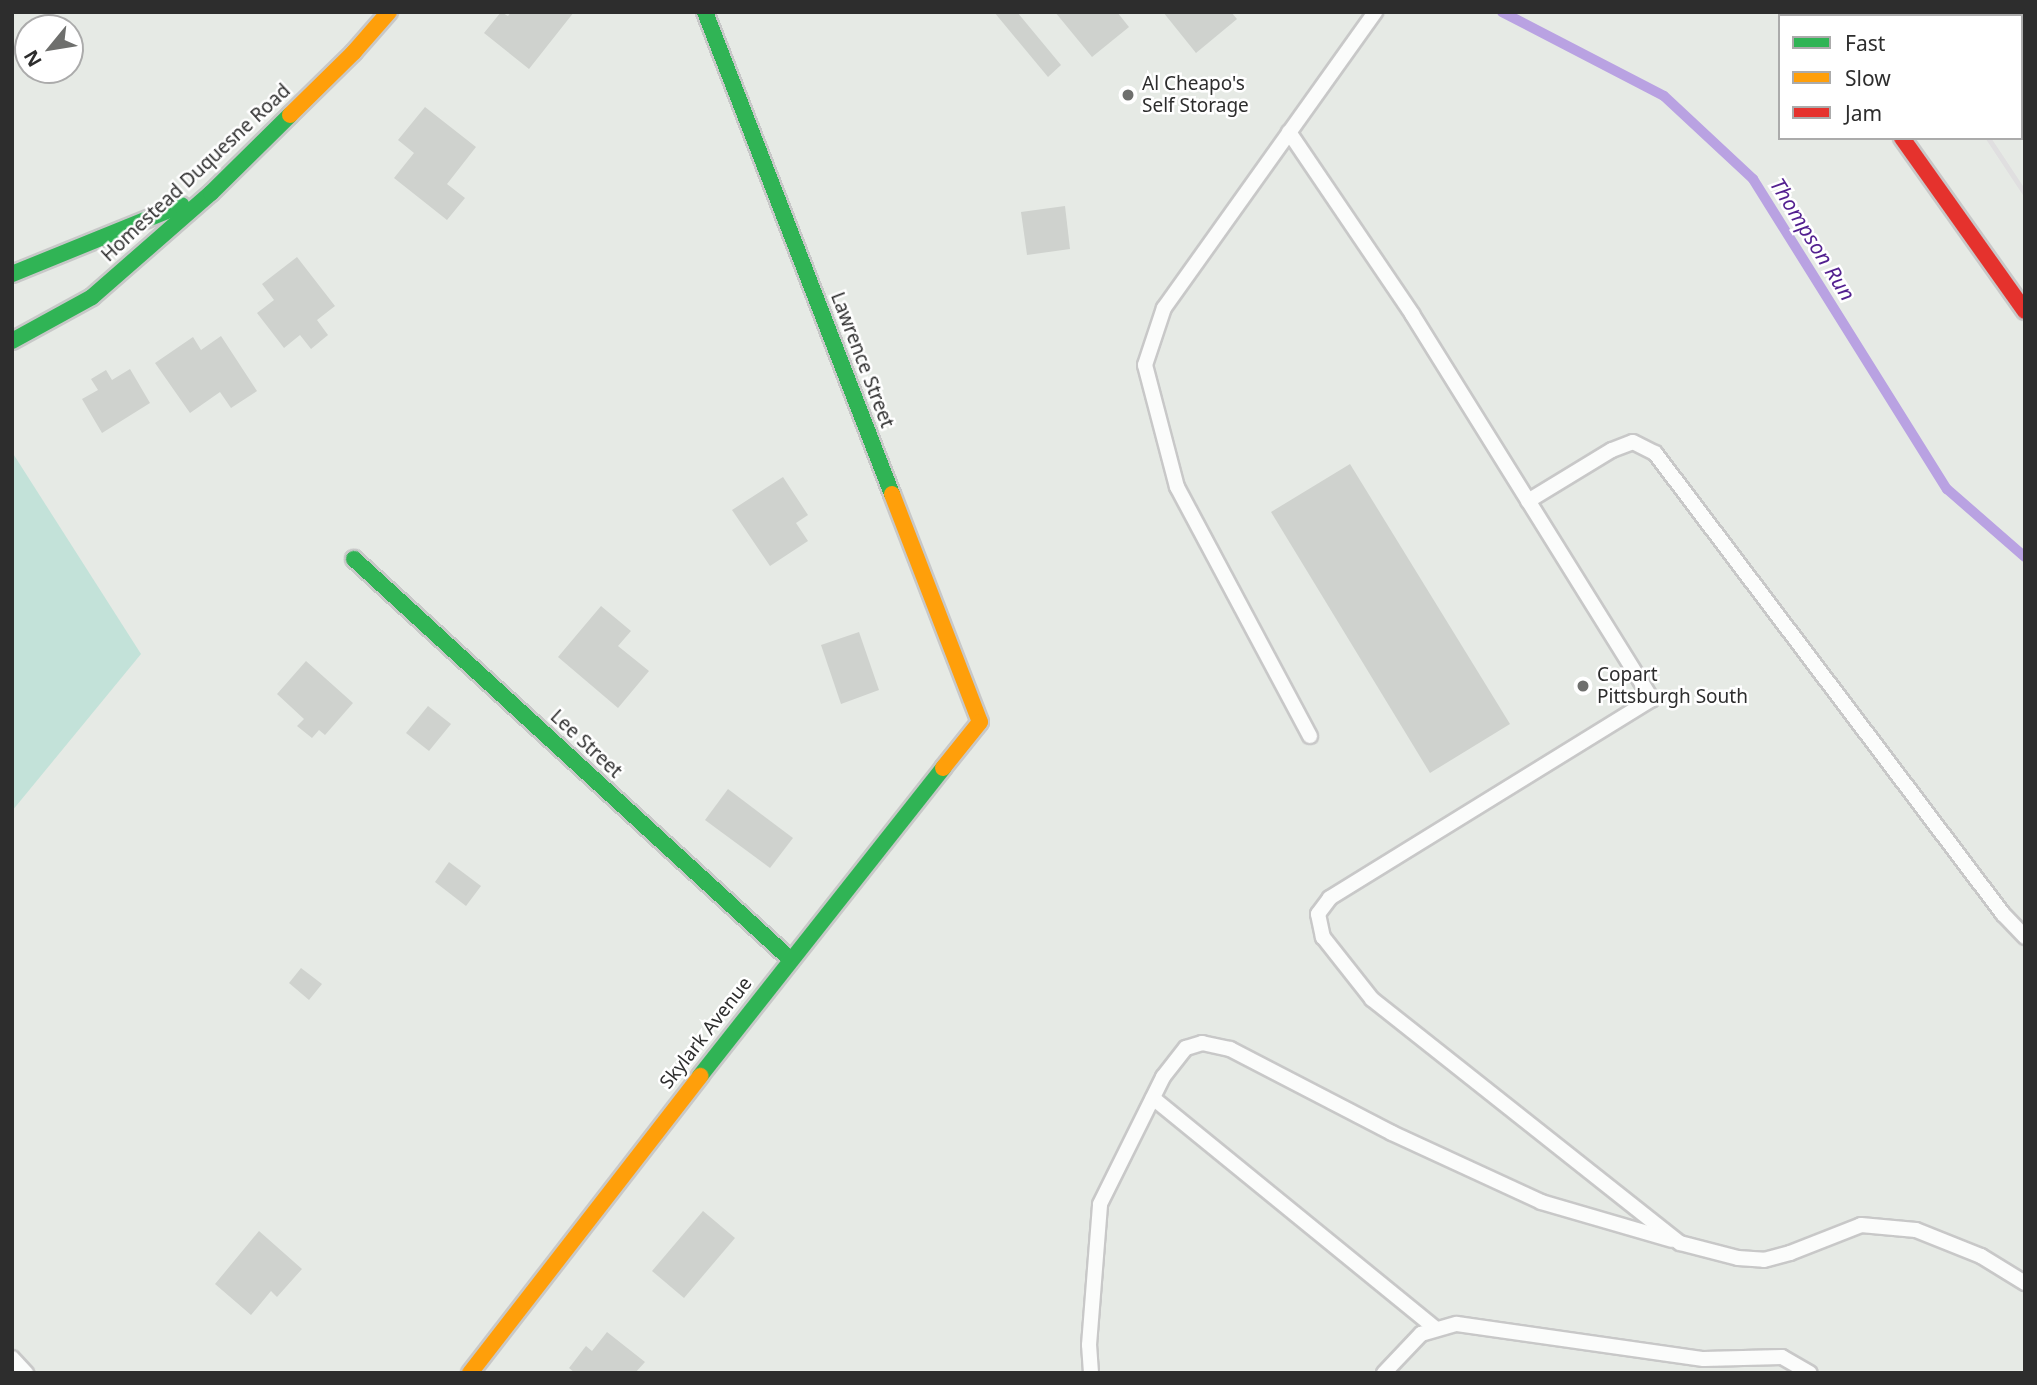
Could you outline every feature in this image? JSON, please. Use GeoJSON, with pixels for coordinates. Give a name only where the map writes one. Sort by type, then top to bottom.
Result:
{"type":"FeatureCollection","features":[{"type":"Feature","properties":{"kind":"street","name":"Homestead Duquesne Road"},"geometry":{"type":"LineString","coordinates":[[12,341],[92,297],[211,193],[354,52],[389,12]]}},
{"type":"Feature","properties":{"kind":"street","name":"Lawrence Street"},"geometry":{"type":"LineString","coordinates":[[705,12],[980,722]]}},
{"type":"Feature","properties":{"kind":"street"},"geometry":{"type":"LineString","coordinates":[[1903,140],[2025,311]]}},
{"type":"Feature","properties":{"kind":"street"},"geometry":{"type":"LineString","coordinates":[[12,274],[211,193]]}},
{"type":"Feature","properties":{"kind":"street","name":"Lee Street"},"geometry":{"type":"LineString","coordinates":[[354,559],[790,959]]}},
{"type":"Feature","properties":{"kind":"street","name":"Skylark Avenue"},"geometry":{"type":"LineString","coordinates":[[470,1373],[790,959],[980,722]]}},
{"type":"Feature","properties":{"kind":"lane"},"geometry":{"type":"LineString","coordinates":[[1310,736],[1177,487],[1145,365],[1164,308],[1375,12]]}},
{"type":"Feature","properties":{"kind":"lane"},"geometry":{"type":"LineString","coordinates":[[1289,132],[1412,314],[1652,699],[1330,898],[1318,914],[1323,937],[1372,999],[1680,1242]]}},
{"type":"Feature","properties":{"kind":"lane"},"geometry":{"type":"LineString","coordinates":[[1528,501],[1612,450],[1633,442],[1655,453],[2003,914],[2025,937]]}},
{"type":"Feature","properties":{"kind":"lane"},"geometry":{"type":"LineString","coordinates":[[1091,1373],[1089,1345],[1100,1205],[1163,1077],[1185,1048],[1202,1043],[1230,1049],[1392,1133],[1541,1202],[1738,1258],[1764,1260],[1790,1254],[1861,1226],[1916,1230],[1981,1256],[2025,1283]]}},
{"type":"Feature","properties":{"kind":"lane"},"geometry":{"type":"LineString","coordinates":[[1153,1098],[1436,1329]]}},
{"type":"Feature","properties":{"kind":"lane"},"geometry":{"type":"LineString","coordinates":[[1384,1373],[1421,1334],[1457,1324],[1704,1359],[1782,1357],[1810,1373]]}},
{"type":"Feature","properties":{"kind":"lane"},"geometry":{"type":"LineString","coordinates":[[12,1358],[26,1373]]}},
{"type":"Feature","properties":{"kind":"shaded area"},"geometry":{"type":"Polygon","coordinates":[[[1970,12],[2025,12],[2025,96],[2023,14],[1970,12]]]}},
{"type":"Feature","properties":{"kind":"shaded area"},"geometry":{"type":"Polygon","coordinates":[[[12,452],[141,654],[12,811],[12,452]]]}},
{"type":"Feature","properties":{"kind":"building"},"geometry":{"type":"Polygon","coordinates":[[[501,12],[508,16],[511,12],[574,12],[529,69],[484,33],[501,12]]]}},
{"type":"Feature","properties":{"kind":"building"},"geometry":{"type":"Polygon","coordinates":[[[994,12],[1017,12],[1061,65],[1048,77],[994,12]]]}},
{"type":"Feature","properties":{"kind":"building"},"geometry":{"type":"Polygon","coordinates":[[[1055,12],[1117,12],[1129,27],[1092,57],[1055,12]]]}},
{"type":"Feature","properties":{"kind":"building"},"geometry":{"type":"Polygon","coordinates":[[[1163,12],[1231,12],[1237,19],[1196,53],[1163,12]]]}},
{"type":"Feature","properties":{"kind":"building"},"geometry":{"type":"Polygon","coordinates":[[[425,107],[476,147],[447,184],[465,198],[447,220],[394,178],[414,153],[398,140],[425,107]]]}},
{"type":"Feature","properties":{"kind":"building"},"geometry":{"type":"Polygon","coordinates":[[[1065,206],[1070,249],[1027,255],[1021,212],[1065,206]]]}},
{"type":"Feature","properties":{"kind":"building"},"geometry":{"type":"Polygon","coordinates":[[[297,257],[335,306],[317,320],[328,335],[311,349],[300,335],[284,348],[257,313],[274,300],[262,284],[297,257]]]}},
{"type":"Feature","properties":{"kind":"building"},"geometry":{"type":"Polygon","coordinates":[[[221,336],[257,391],[231,408],[220,392],[190,413],[155,363],[193,337],[201,350],[221,336]]]}},
{"type":"Feature","properties":{"kind":"building"},"geometry":{"type":"Polygon","coordinates":[[[130,369],[150,403],[102,433],[82,399],[98,390],[91,379],[106,370],[112,380],[130,369]]]}},
{"type":"Feature","properties":{"kind":"building"},"geometry":{"type":"Polygon","coordinates":[[[1350,464],[1510,724],[1430,773],[1271,512],[1350,464]]]}},
{"type":"Feature","properties":{"kind":"building"},"geometry":{"type":"Polygon","coordinates":[[[783,477],[808,515],[796,523],[808,541],[770,566],[732,510],[783,477]]]}},
{"type":"Feature","properties":{"kind":"building"},"geometry":{"type":"Polygon","coordinates":[[[601,606],[631,631],[618,646],[649,671],[618,708],[558,657],[601,606]]]}},
{"type":"Feature","properties":{"kind":"building"},"geometry":{"type":"Polygon","coordinates":[[[859,632],[879,690],[841,704],[821,645],[859,632]]]}},
{"type":"Feature","properties":{"kind":"building"},"geometry":{"type":"Polygon","coordinates":[[[306,661],[353,703],[325,735],[319,730],[312,738],[297,726],[304,719],[277,694],[306,661]]]}},
{"type":"Feature","properties":{"kind":"building"},"geometry":{"type":"Polygon","coordinates":[[[428,706],[451,724],[429,751],[406,733],[428,706]]]}},
{"type":"Feature","properties":{"kind":"building"},"geometry":{"type":"Polygon","coordinates":[[[728,789],[793,838],[770,868],[705,820],[728,789]]]}},
{"type":"Feature","properties":{"kind":"building"},"geometry":{"type":"Polygon","coordinates":[[[449,862],[481,886],[466,906],[435,882],[449,862]]]}},
{"type":"Feature","properties":{"kind":"building"},"geometry":{"type":"Polygon","coordinates":[[[301,968],[322,984],[309,1000],[289,983],[301,968]]]}},
{"type":"Feature","properties":{"kind":"building"},"geometry":{"type":"Polygon","coordinates":[[[703,1211],[735,1238],[684,1298],[652,1271],[703,1211]]]}},
{"type":"Feature","properties":{"kind":"building"},"geometry":{"type":"Polygon","coordinates":[[[259,1231],[302,1269],[277,1297],[271,1291],[251,1315],[215,1284],[259,1231]]]}},
{"type":"Feature","properties":{"kind":"building"},"geometry":{"type":"Polygon","coordinates":[[[607,1332],[645,1362],[635,1373],[575,1373],[569,1368],[586,1346],[592,1351],[607,1332]]]}},
{"type":"Feature","properties":{"kind":"waterway","name":"Thompson Run"},"geometry":{"type":"LineString","coordinates":[[1502,12],[1664,96],[1753,179],[1947,489],[2025,557]]}},
{"type":"Feature","properties":{"kind":"railway"},"geometry":{"type":"LineString","coordinates":[[1989,140],[2025,194]]}},
{"type":"Feature","properties":{"kind":"traffic: fast"},"geometry":{"type":"LineString","coordinates":[[705,12],[892,494]]}},
{"type":"Feature","properties":{"kind":"traffic: fast"},"geometry":{"type":"LineString","coordinates":[[12,341],[92,297],[211,193],[290,115]]}},
{"type":"Feature","properties":{"kind":"traffic: fast"},"geometry":{"type":"LineString","coordinates":[[12,274],[182,205]]}},
{"type":"Feature","properties":{"kind":"traffic: fast"},"geometry":{"type":"LineString","coordinates":[[354,559],[790,959]]}},
{"type":"Feature","properties":{"kind":"traffic: fast"},"geometry":{"type":"LineString","coordinates":[[700,1076],[943,768]]}},
{"type":"Feature","properties":{"kind":"traffic: slow"},"geometry":{"type":"LineString","coordinates":[[290,115],[354,52],[389,12]]}},
{"type":"Feature","properties":{"kind":"traffic: slow"},"geometry":{"type":"LineString","coordinates":[[892,494],[980,722],[943,768]]}},
{"type":"Feature","properties":{"kind":"traffic: slow"},"geometry":{"type":"LineString","coordinates":[[470,1373],[700,1076]]}},
{"type":"Feature","properties":{"kind":"traffic: jam"},"geometry":{"type":"LineString","coordinates":[[1903,140],[2025,311]]}},
{"type":"Feature","properties":{"kind":"place","name":"Al Cheapo's Self Storage"},"geometry":{"type":"Point","coordinates":[1128,95]}},
{"type":"Feature","properties":{"kind":"place","name":"Copart Pittsburgh South"},"geometry":{"type":"Point","coordinates":[1583,686]}}]}
